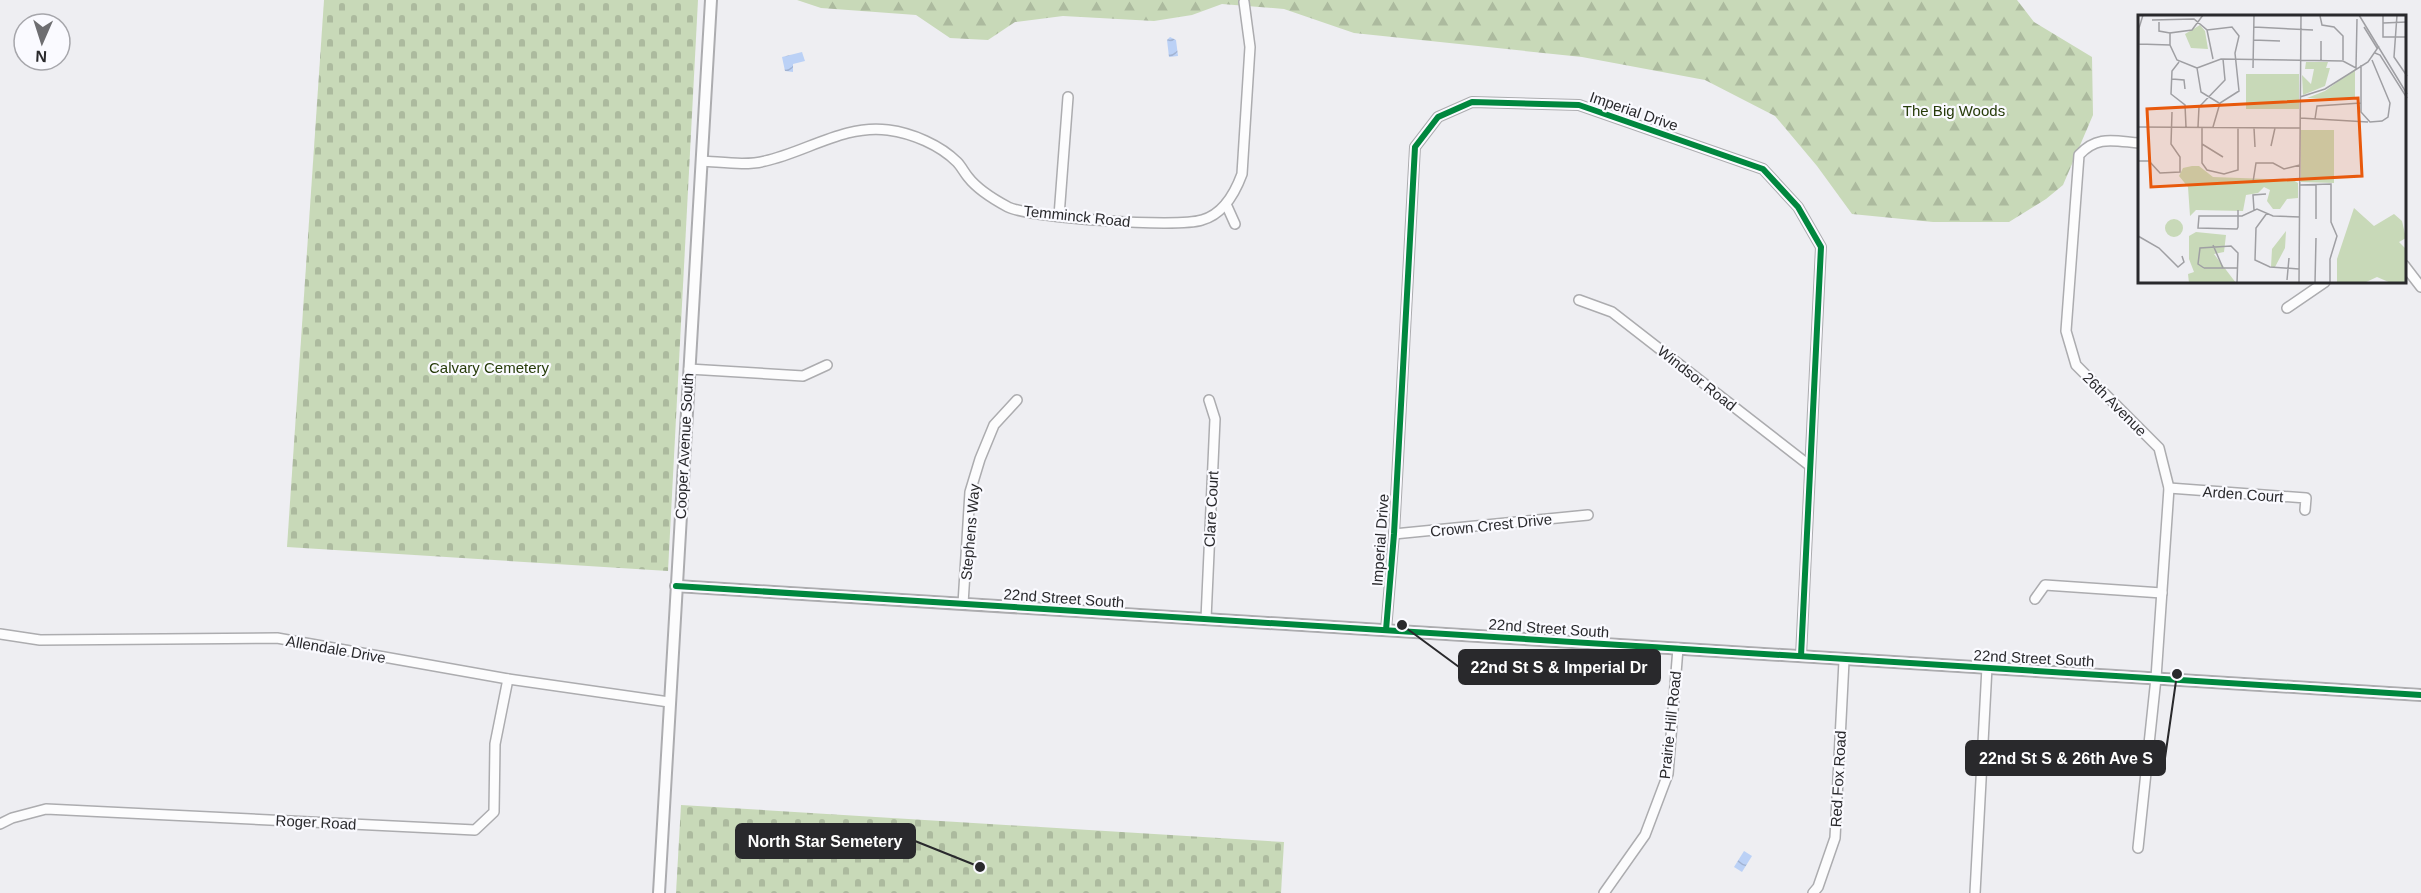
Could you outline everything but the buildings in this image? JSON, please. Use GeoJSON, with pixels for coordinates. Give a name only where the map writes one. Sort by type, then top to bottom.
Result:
{"type":"FeatureCollection","features":[{"type":"Feature","properties":{"kind":"street","name":"Cooper Avenue South"},"geometry":{"type":"LineString","coordinates":[[659,893],[711,0]]}},
{"type":"Feature","properties":{"kind":"street","name":"Temminck Road"},"geometry":{"type":"LineString","coordinates":[[702,161],[761,162],[785,156],[852,132],[891,130],[932,144],[957,162],[982,191],[1010,208],[1059,216],[1182,224],[1203,220],[1216,214],[1236,191],[1244,162],[1250,47],[1244,2]]}},
{"type":"Feature","properties":{"kind":"street"},"geometry":{"type":"LineString","coordinates":[[1059,216],[1068,97]]}},
{"type":"Feature","properties":{"kind":"street","name":"Imperial Drive"},"geometry":{"type":"LineString","coordinates":[[1386,630],[1394,534],[1415,147],[1438,117],[1472,102],[1579,105],[1763,169],[1798,207],[1821,247],[1801,656]]}},
{"type":"Feature","properties":{"kind":"street","name":"26th Avenue"},"geometry":{"type":"LineString","coordinates":[[2138,143],[2101,140],[2088,145],[2079,155],[2066,332],[2076,365],[2159,448],[2169,488],[2156,678],[2138,848]]}},
{"type":"Feature","properties":{"kind":"street"},"geometry":{"type":"LineString","coordinates":[[1226,204],[1235,224]]}},
{"type":"Feature","properties":{"kind":"street"},"geometry":{"type":"LineString","coordinates":[[2406,267],[2421,286]]}},
{"type":"Feature","properties":{"kind":"street"},"geometry":{"type":"LineString","coordinates":[[2287,308],[2322,284]]}},
{"type":"Feature","properties":{"kind":"street","name":"Windsor Road"},"geometry":{"type":"LineString","coordinates":[[1579,300],[1612,312],[1810,466]]}},
{"type":"Feature","properties":{"kind":"street"},"geometry":{"type":"LineString","coordinates":[[689,369],[803,376],[827,365]]}},
{"type":"Feature","properties":{"kind":"street","name":"Stephens Way"},"geometry":{"type":"LineString","coordinates":[[963,604],[970,492],[980,459],[994,426],[1017,400]]}},
{"type":"Feature","properties":{"kind":"street","name":"Clare Court"},"geometry":{"type":"LineString","coordinates":[[1206,619],[1215,419],[1209,400]]}},
{"type":"Feature","properties":{"kind":"street","name":"Arden Court"},"geometry":{"type":"LineString","coordinates":[[2169,488],[2306,498],[2305,510]]}},
{"type":"Feature","properties":{"kind":"street","name":"Crown Crest Drive"},"geometry":{"type":"LineString","coordinates":[[1394,534],[1588,515]]}},
{"type":"Feature","properties":{"kind":"street"},"geometry":{"type":"LineString","coordinates":[[2035,599],[2045,585],[2162,593]]}},
{"type":"Feature","properties":{"kind":"street","name":"22nd Street South"},"geometry":{"type":"LineString","coordinates":[[676,586],[1678,648],[1844,661],[1987,667],[2421,695]]}},
{"type":"Feature","properties":{"kind":"street","name":"Allendale Drive"},"geometry":{"type":"LineString","coordinates":[[0,634],[40,640],[277,638],[508,679],[669,702]]}},
{"type":"Feature","properties":{"kind":"street","name":"Prairie Hill Road"},"geometry":{"type":"LineString","coordinates":[[1604,893],[1645,835],[1668,774],[1678,648]]}},
{"type":"Feature","properties":{"kind":"street","name":"Red Fox Road"},"geometry":{"type":"LineString","coordinates":[[1813,893],[1818,887],[1835,838],[1844,661]]}},
{"type":"Feature","properties":{"kind":"street"},"geometry":{"type":"LineString","coordinates":[[1975,893],[1987,667]]}},
{"type":"Feature","properties":{"kind":"street","name":"Roger Road"},"geometry":{"type":"LineString","coordinates":[[0,824],[12,818],[46,809],[475,830],[494,812],[495,744],[508,679]]}},
{"type":"Feature","properties":{"kind":"green space","name":"Calvary Cemetery"},"geometry":{"type":"Polygon","coordinates":[[[324,0],[698,0],[668,571],[287,547],[324,0]]]}},
{"type":"Feature","properties":{"kind":"green space","name":"The Big Woods"},"geometry":{"type":"Polygon","coordinates":[[[797,0],[2017,0],[2034,22],[2092,57],[2093,115],[2063,185],[2046,199],[2009,222],[1933,222],[1852,214],[1817,166],[1775,116],[1705,80],[1582,57],[1354,33],[1284,9],[1222,4],[1192,15],[1154,21],[1063,16],[1015,22],[988,40],[950,38],[916,15],[821,8],[797,0]]]}},
{"type":"Feature","properties":{"kind":"green space"},"geometry":{"type":"Polygon","coordinates":[[[681,805],[1284,842],[1281,893],[676,893],[681,805]]]}},
{"type":"Feature","properties":{"kind":"water"},"geometry":{"type":"Polygon","coordinates":[[[1170,37],[1176,40],[1178,56],[1169,57],[1167,40],[1170,37]]]}},
{"type":"Feature","properties":{"kind":"water"},"geometry":{"type":"Polygon","coordinates":[[[802,52],[805,61],[793,64],[793,72],[785,71],[782,57],[802,52]]]}},
{"type":"Feature","properties":{"kind":"water"},"geometry":{"type":"Polygon","coordinates":[[[1744,851],[1752,856],[1742,872],[1734,867],[1744,851]]]}},
{"type":"Feature","properties":{"kind":"cycle path"},"geometry":{"type":"LineString","coordinates":[[1386,630],[1394,534],[1415,147],[1438,117],[1472,102],[1579,105],[1763,169],[1798,207],[1821,247],[1801,656]]}},
{"type":"Feature","properties":{"kind":"cycle path"},"geometry":{"type":"LineString","coordinates":[[676,586],[2421,695]]}},
{"type":"Feature","properties":{"kind":"place","name":"22nd St S & Imperial Dr"},"geometry":{"type":"Point","coordinates":[1402,625]}},
{"type":"Feature","properties":{"kind":"place","name":"22nd St S & 26th Ave S"},"geometry":{"type":"Point","coordinates":[2177,674]}},
{"type":"Feature","properties":{"kind":"place","name":"North Star Semetery"},"geometry":{"type":"Point","coordinates":[980,867]}}]}
